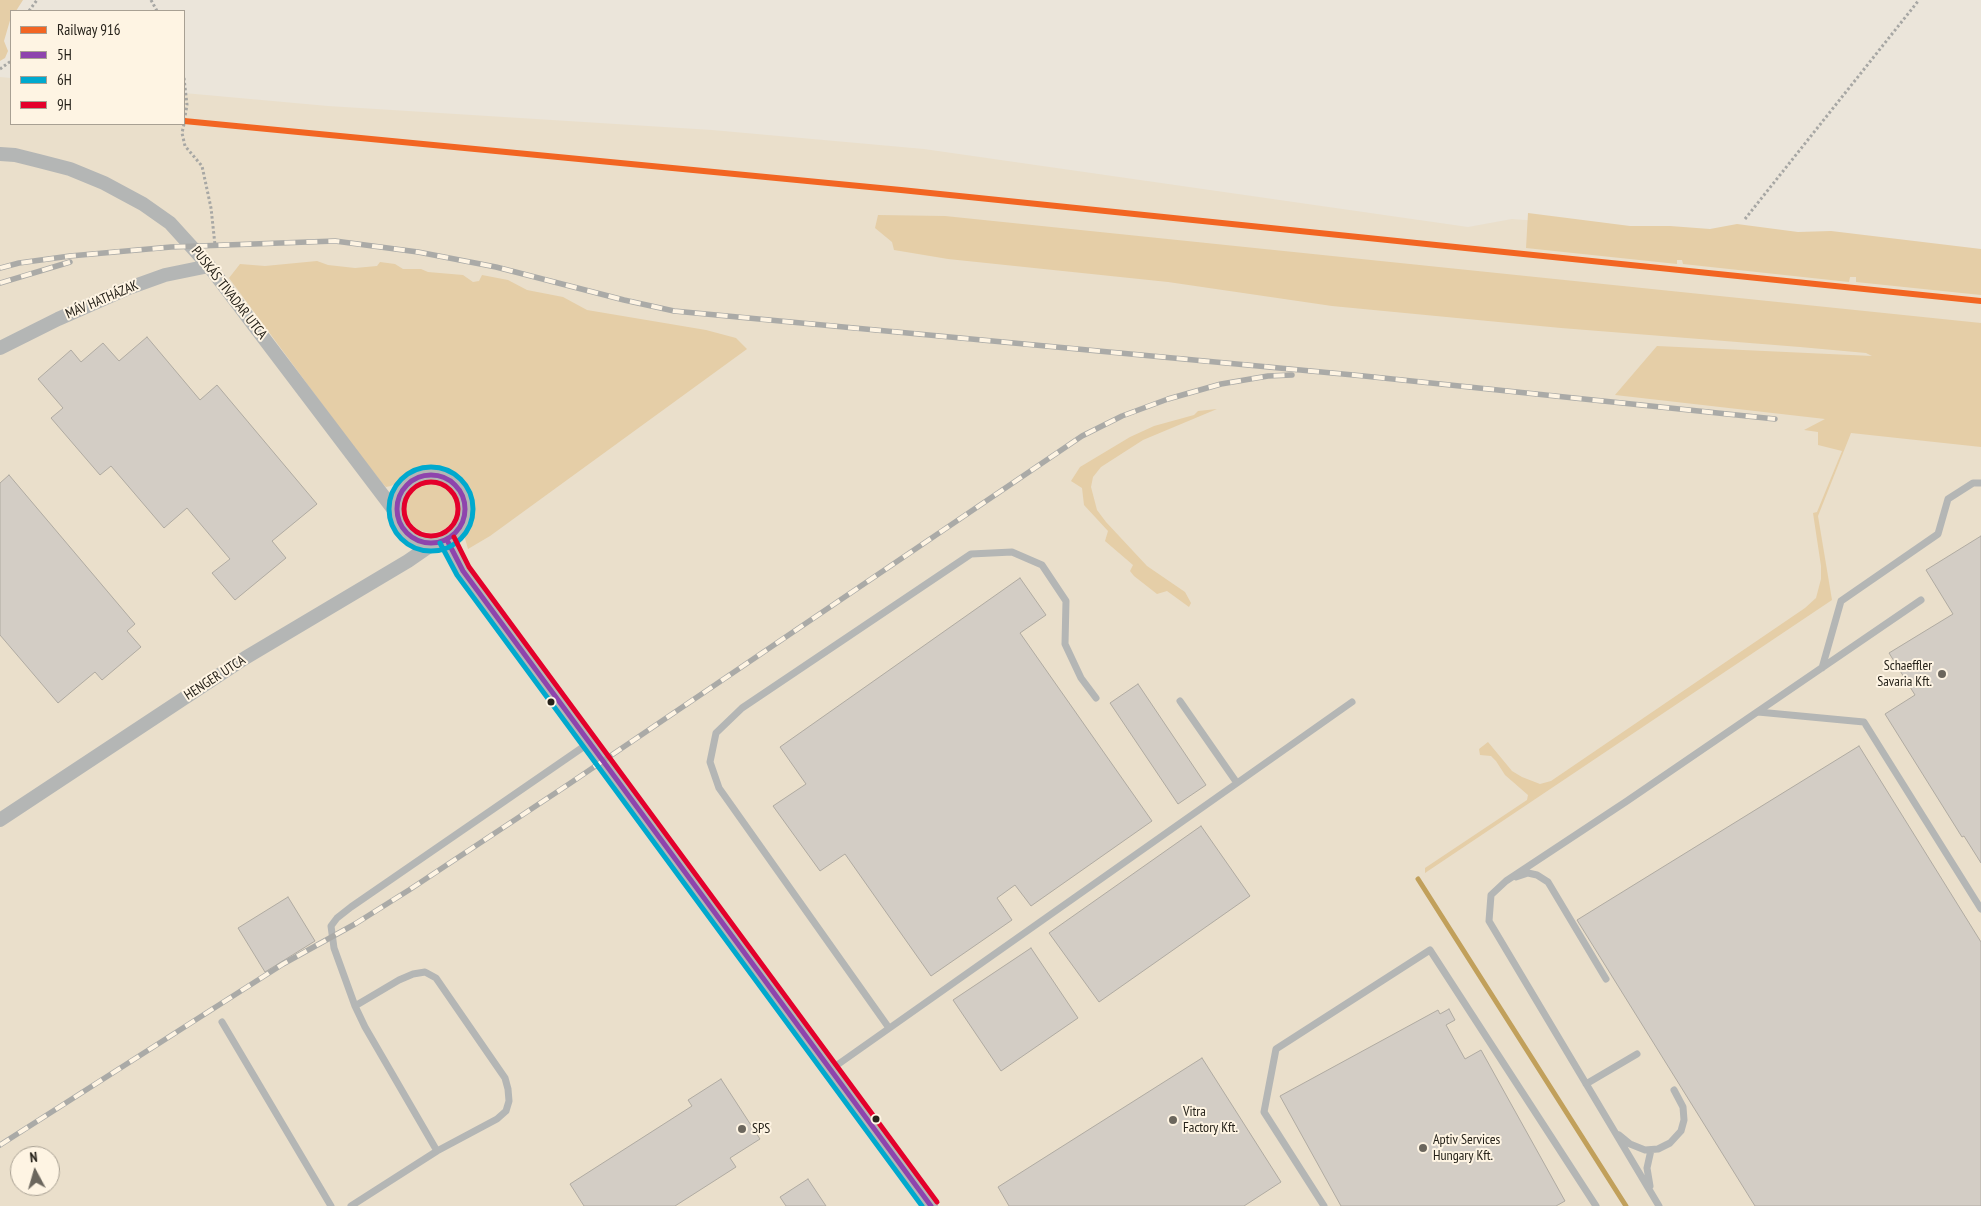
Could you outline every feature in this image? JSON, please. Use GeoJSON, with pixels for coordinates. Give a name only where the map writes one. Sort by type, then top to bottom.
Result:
{"type":"FeatureCollection","features":[{"type":"Feature","properties":{"kind":"street","name":"PUSKÁS TIVADAR UTCA"},"geometry":{"type":"LineString","coordinates":[[0,154],[15,155],[70,170],[104,183],[143,204],[165,219],[183,236],[209,266],[397,514],[404,529],[412,537],[421,541],[440,542]]}},
{"type":"Feature","properties":{"kind":"street","name":"MÁV HATHÁZAK"},"geometry":{"type":"LineString","coordinates":[[0,348],[58,319],[126,289],[165,275],[209,266]]}},
{"type":"Feature","properties":{"kind":"street"},"geometry":{"type":"LineString","coordinates":[[397,514],[401,492],[413,480],[428,474],[450,481],[462,494],[465,509],[464,519],[459,529],[440,542],[931,1206]]}},
{"type":"Feature","properties":{"kind":"street","name":"HENGER UTCA"},"geometry":{"type":"LineString","coordinates":[[0,820],[245,658],[440,542]]}},
{"type":"Feature","properties":{"kind":"lane"},"geometry":{"type":"LineString","coordinates":[[1822,668],[1841,601],[1938,534],[1948,499],[1973,483],[1981,483]]}},
{"type":"Feature","properties":{"kind":"lane"},"geometry":{"type":"LineString","coordinates":[[889,1028],[720,788],[710,762],[716,733],[742,708],[971,554],[1012,552],[1042,565],[1066,602],[1065,644],[1081,678],[1096,698]]}},
{"type":"Feature","properties":{"kind":"lane"},"geometry":{"type":"LineString","coordinates":[[1659,1206],[1489,921],[1491,895],[1506,881],[1921,600]]}},
{"type":"Feature","properties":{"kind":"lane"},"geometry":{"type":"LineString","coordinates":[[1180,701],[1236,783]]}},
{"type":"Feature","properties":{"kind":"lane"},"geometry":{"type":"LineString","coordinates":[[830,1070],[1352,702]]}},
{"type":"Feature","properties":{"kind":"lane"},"geometry":{"type":"LineString","coordinates":[[1757,712],[1864,722],[1981,909]]}},
{"type":"Feature","properties":{"kind":"lane"},"geometry":{"type":"LineString","coordinates":[[437,1151],[365,1027],[355,1006],[332,937],[331,926],[337,918],[589,743]]}},
{"type":"Feature","properties":{"kind":"lane"},"geometry":{"type":"LineString","coordinates":[[1506,881],[1528,873],[1537,875],[1548,882],[1606,979]]}},
{"type":"Feature","properties":{"kind":"lane"},"geometry":{"type":"LineString","coordinates":[[1324,1206],[1264,1112],[1276,1049],[1430,950],[1596,1206]]}},
{"type":"Feature","properties":{"kind":"lane"},"geometry":{"type":"LineString","coordinates":[[351,1206],[437,1151],[496,1119],[506,1111],[509,1101],[505,1078],[436,978],[425,972],[413,974],[355,1006]]}},
{"type":"Feature","properties":{"kind":"lane"},"geometry":{"type":"LineString","coordinates":[[222,1022],[332,1206]]}},
{"type":"Feature","properties":{"kind":"lane"},"geometry":{"type":"LineString","coordinates":[[1586,1084],[1637,1054]]}},
{"type":"Feature","properties":{"kind":"lane"},"geometry":{"type":"LineString","coordinates":[[1615,1132],[1630,1144],[1645,1150],[1658,1149],[1670,1143],[1681,1131],[1684,1120],[1683,1107],[1674,1090]]}},
{"type":"Feature","properties":{"kind":"lane"},"geometry":{"type":"LineString","coordinates":[[1651,1150],[1647,1168],[1651,1192]]}},
{"type":"Feature","properties":{"kind":"path"},"geometry":{"type":"LineString","coordinates":[[1745,219],[1919,0]]}},
{"type":"Feature","properties":{"kind":"path"},"geometry":{"type":"LineString","coordinates":[[185,87],[187,105],[185,117]]}},
{"type":"Feature","properties":{"kind":"path"},"geometry":{"type":"LineString","coordinates":[[184,125],[182,133],[185,146],[202,166],[211,208],[215,245]]}},
{"type":"Feature","properties":{"kind":"shaded area"},"geometry":{"type":"Polygon","coordinates":[[[0,0],[23,0],[17,10],[10,10],[10,20],[4,41],[8,51],[5,58],[0,61],[0,0]]]}},
{"type":"Feature","properties":{"kind":"shaded area"},"geometry":{"type":"Polygon","coordinates":[[[0,77],[10,78],[10,125],[185,125],[185,93],[328,106],[712,130],[924,149],[1468,227],[1512,219],[1981,253],[1981,1206],[0,1206],[0,77]]]}},
{"type":"Feature","properties":{"kind":"shaded area"},"geometry":{"type":"Polygon","coordinates":[[[1528,213],[1630,226],[1710,229],[1737,224],[1798,232],[1831,231],[1981,249],[1981,295],[1856,282],[1856,277],[1850,277],[1849,282],[1683,264],[1682,260],[1677,260],[1677,264],[1526,248],[1528,213]]]}},
{"type":"Feature","properties":{"kind":"shaded area"},"geometry":{"type":"Polygon","coordinates":[[[878,215],[945,216],[1981,323],[1981,447],[1851,433],[1818,516],[1832,600],[1425,873],[1425,868],[1527,800],[1528,795],[1505,775],[1491,756],[1480,755],[1479,749],[1488,742],[1512,771],[1540,784],[1551,781],[1805,608],[1816,598],[1821,579],[1821,566],[1813,513],[1817,512],[1842,451],[1818,445],[1818,432],[1804,430],[1825,419],[1615,395],[1657,346],[1872,356],[1866,353],[1561,328],[1332,306],[1168,282],[948,259],[894,250],[892,242],[875,228],[878,215]]]}},
{"type":"Feature","properties":{"kind":"shaded area"},"geometry":{"type":"Polygon","coordinates":[[[317,261],[328,265],[355,268],[377,266],[380,262],[395,264],[403,269],[421,269],[428,272],[463,275],[473,282],[479,281],[482,275],[508,280],[527,290],[563,297],[587,310],[706,330],[736,338],[747,349],[490,536],[468,549],[464,535],[470,516],[470,503],[467,492],[460,481],[444,471],[431,468],[412,473],[386,487],[350,442],[229,278],[240,264],[265,266],[317,261]]]}},
{"type":"Feature","properties":{"kind":"shaded area"},"geometry":{"type":"Polygon","coordinates":[[[1217,409],[1143,440],[1101,467],[1093,477],[1091,487],[1097,510],[1106,522],[1147,566],[1185,592],[1191,603],[1189,607],[1167,591],[1157,594],[1134,576],[1130,571],[1133,565],[1105,541],[1108,531],[1084,505],[1082,488],[1071,481],[1080,467],[1130,437],[1154,426],[1194,415],[1198,411],[1217,409]]]}},
{"type":"Feature","properties":{"kind":"shaded area"},"geometry":{"type":"Polygon","coordinates":[[[431,483],[449,490],[456,508],[449,526],[431,533],[413,526],[406,508],[413,490],[431,483]]]}},
{"type":"Feature","properties":{"kind":"building"},"geometry":{"type":"Polygon","coordinates":[[[147,337],[200,400],[217,385],[317,504],[272,541],[286,558],[235,600],[212,573],[230,559],[187,508],[164,528],[111,466],[100,475],[51,418],[63,408],[38,379],[71,350],[81,362],[103,343],[119,361],[147,337]]]}},
{"type":"Feature","properties":{"kind":"building"},"geometry":{"type":"Polygon","coordinates":[[[9,475],[135,624],[127,631],[141,647],[102,680],[95,672],[58,703],[0,635],[0,483],[9,475]]]}},
{"type":"Feature","properties":{"kind":"building","name":"Schaeffler Savaria Kft."},"geometry":{"type":"Polygon","coordinates":[[[1981,536],[1981,863],[1964,836],[1962,837],[1885,714],[1915,695],[1889,653],[1953,614],[1926,570],[1981,536]]]}},
{"type":"Feature","properties":{"kind":"building"},"geometry":{"type":"Polygon","coordinates":[[[1020,578],[1046,615],[1020,633],[1152,821],[1031,906],[1015,885],[997,898],[1012,920],[931,976],[845,854],[820,871],[773,806],[806,784],[780,747],[1020,578]]]}},
{"type":"Feature","properties":{"kind":"building"},"geometry":{"type":"Polygon","coordinates":[[[1138,684],[1206,785],[1178,804],[1110,703],[1138,684]]]}},
{"type":"Feature","properties":{"kind":"building"},"geometry":{"type":"Polygon","coordinates":[[[1859,746],[1981,942],[1981,1206],[1755,1206],[1577,920],[1859,746]]]}},
{"type":"Feature","properties":{"kind":"building"},"geometry":{"type":"Polygon","coordinates":[[[1201,826],[1250,896],[1099,1002],[1049,933],[1201,826]]]}},
{"type":"Feature","properties":{"kind":"building"},"geometry":{"type":"Polygon","coordinates":[[[288,897],[315,941],[265,972],[238,928],[288,897]]]}},
{"type":"Feature","properties":{"kind":"building"},"geometry":{"type":"Polygon","coordinates":[[[1031,948],[1078,1018],[1001,1071],[953,1000],[1031,948]]]}},
{"type":"Feature","properties":{"kind":"building","name":"Aptiv Services Hungary Kft."},"geometry":{"type":"Polygon","coordinates":[[[1449,1009],[1455,1020],[1446,1025],[1465,1059],[1481,1050],[1565,1201],[1556,1206],[1341,1206],[1280,1096],[1438,1010],[1440,1014],[1449,1009]]]}},
{"type":"Feature","properties":{"kind":"building","name":"Vitra Factory Kft."},"geometry":{"type":"Polygon","coordinates":[[[1202,1058],[1281,1182],[1244,1206],[1009,1206],[998,1187],[1202,1058]]]}},
{"type":"Feature","properties":{"kind":"building"},"geometry":{"type":"Polygon","coordinates":[[[721,1079],[760,1139],[730,1158],[736,1167],[675,1206],[584,1206],[570,1184],[692,1106],[688,1100],[721,1079]]]}},
{"type":"Feature","properties":{"kind":"building"},"geometry":{"type":"Polygon","coordinates":[[[808,1179],[826,1206],[786,1206],[780,1197],[808,1179]]]}},
{"type":"Feature","properties":{"kind":"waterway"},"geometry":{"type":"LineString","coordinates":[[1418,879],[1626,1206]]}},
{"type":"Feature","properties":{"kind":"railway"},"geometry":{"type":"LineString","coordinates":[[0,268],[19,263],[70,256],[171,247],[335,241],[418,252],[496,267],[674,311],[1364,376],[1775,419]]}},
{"type":"Feature","properties":{"kind":"railway"},"geometry":{"type":"LineString","coordinates":[[0,283],[70,262]]}},
{"type":"Feature","properties":{"kind":"railway"},"geometry":{"type":"LineString","coordinates":[[0,1145],[283,964],[355,924],[409,890],[569,784],[1082,436],[1122,416],[1168,399],[1221,384],[1268,376],[1292,375]]}},
{"type":"Feature","properties":{"kind":"rail line","name":"916"},"geometry":{"type":"LineString","coordinates":[[185,121],[901,190],[1981,301]]}},
{"type":"Feature","properties":{"kind":"transit line","name":"6H"},"geometry":{"type":"LineString","coordinates":[[431,467],[454,474],[466,486],[473,509],[466,532],[454,544],[431,551],[408,544],[396,532],[389,509],[396,486],[408,474],[431,467]]}},
{"type":"Feature","properties":{"kind":"transit line","name":"5H"},"geometry":{"type":"LineString","coordinates":[[438,475],[450,481],[459,490],[465,502],[465,509],[463,522],[455,533],[438,543],[424,543],[407,533],[399,522],[397,502],[407,485],[418,477],[438,475]]}},
{"type":"Feature","properties":{"kind":"transit line","name":"9H"},"geometry":{"type":"LineString","coordinates":[[431,482],[441,484],[450,490],[456,499],[458,509],[456,519],[450,528],[441,534],[431,536],[421,534],[412,528],[406,519],[404,509],[406,499],[412,490],[421,484],[431,482]]}},
{"type":"Feature","properties":{"kind":"transit line","name":"9H"},"geometry":{"type":"LineString","coordinates":[[454,537],[469,567],[937,1202]]}},
{"type":"Feature","properties":{"kind":"transit line","name":"5H"},"geometry":{"type":"LineString","coordinates":[[447,540],[463,571],[931,1206]]}},
{"type":"Feature","properties":{"kind":"transit line","name":"6H"},"geometry":{"type":"LineString","coordinates":[[440,543],[457,575],[922,1206]]}},
{"type":"Feature","properties":{"kind":"place","name":"Schaeffler Savaria Kft."},"geometry":{"type":"Point","coordinates":[1942,674]}},
{"type":"Feature","properties":{"kind":"place","name":"Vitra Factory Kft."},"geometry":{"type":"Point","coordinates":[1173,1120]}},
{"type":"Feature","properties":{"kind":"place","name":"SPS"},"geometry":{"type":"Point","coordinates":[742,1129]}},
{"type":"Feature","properties":{"kind":"place","name":"Aptiv Services Hungary Kft."},"geometry":{"type":"Point","coordinates":[1423,1148]}}]}
